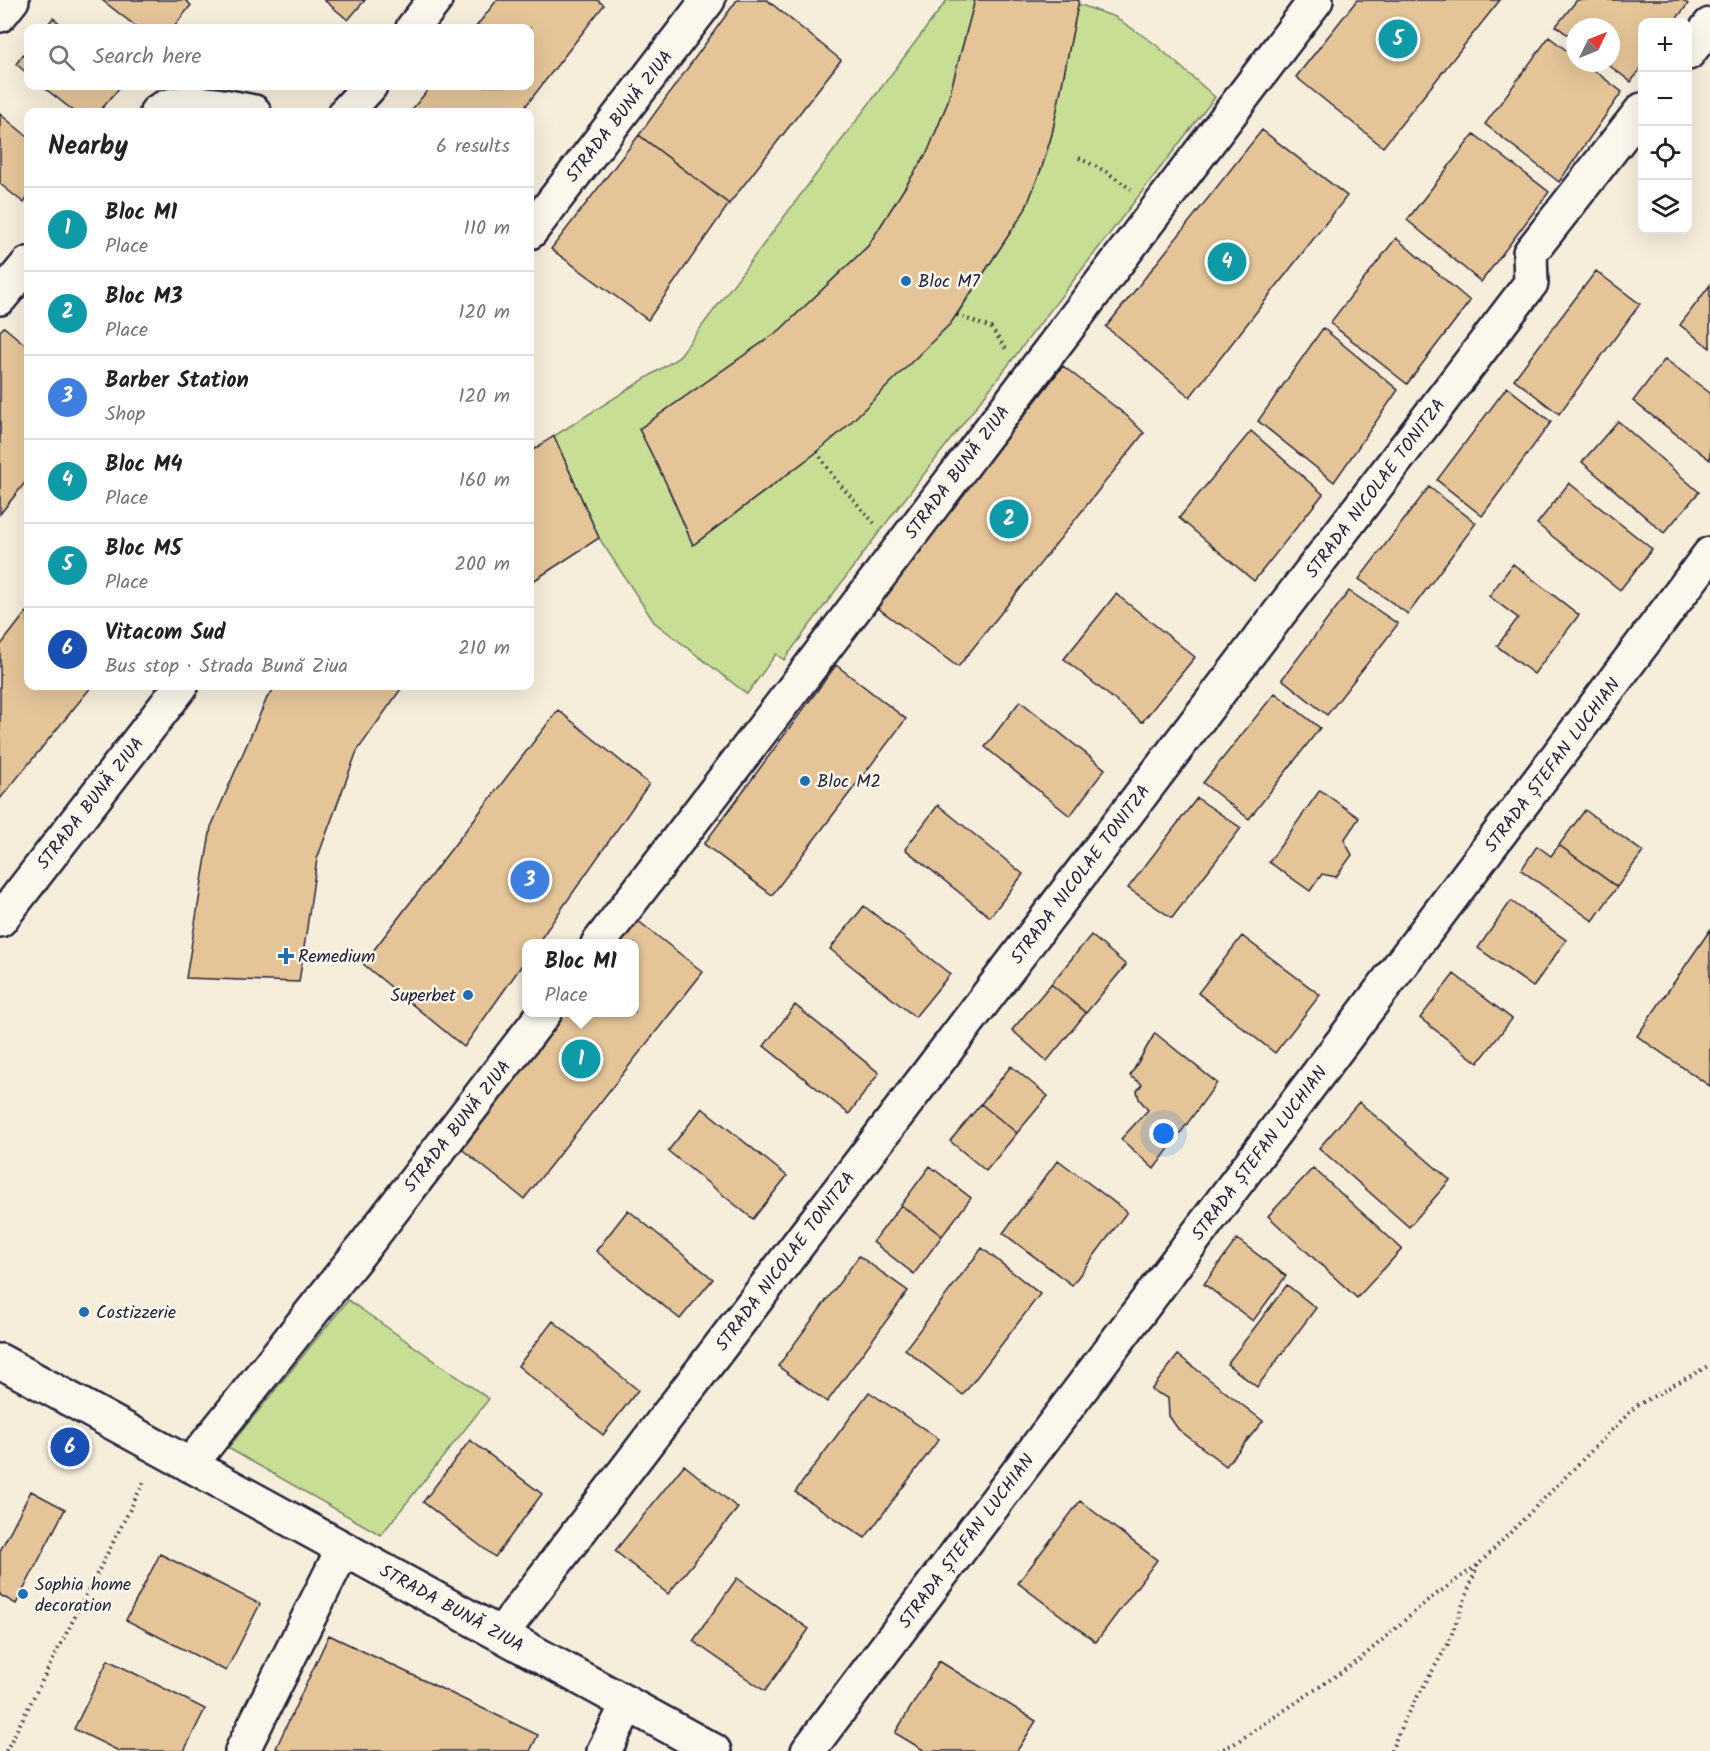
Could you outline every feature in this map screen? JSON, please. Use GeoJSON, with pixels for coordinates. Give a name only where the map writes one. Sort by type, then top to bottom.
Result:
{"type":"FeatureCollection","features":[{"type":"Feature","properties":{"kind":"main road"},"geometry":{"type":"LineString","coordinates":[[0,15],[12,0]]}},
{"type":"Feature","properties":{"kind":"main road"},"geometry":{"type":"LineString","coordinates":[[416,24],[435,0]]}},
{"type":"Feature","properties":{"kind":"main road","name":"STRADA BUNĂ ZIUA"},"geometry":{"type":"LineString","coordinates":[[534,227],[708,0]]}},
{"type":"Feature","properties":{"kind":"main road","name":"STRADA BUNĂ ZIUA"},"geometry":{"type":"LineString","coordinates":[[602,939],[1316,0]]}},
{"type":"Feature","properties":{"kind":"main road"},"geometry":{"type":"LineString","coordinates":[[1692,48],[1710,25]]}},
{"type":"Feature","properties":{"kind":"main road"},"geometry":{"type":"LineString","coordinates":[[350,108],[366,90]]}},
{"type":"Feature","properties":{"kind":"main road"},"geometry":{"type":"LineString","coordinates":[[165,108],[179,103],[228,108]]}},
{"type":"Feature","properties":{"kind":"main road","name":"STRADA NICOLAE TONITZA"},"geometry":{"type":"LineString","coordinates":[[501,1634],[1531,283],[1530,253],[1638,116]]}},
{"type":"Feature","properties":{"kind":"main road"},"geometry":{"type":"LineString","coordinates":[[0,298],[24,269]]}},
{"type":"Feature","properties":{"kind":"main road","name":"STRADA ȘTEFAN LUCHIAN"},"geometry":{"type":"LineString","coordinates":[[808,1751],[1710,554]]}},
{"type":"Feature","properties":{"kind":"main road","name":"STRADA BUNĂ ZIUA"},"geometry":{"type":"LineString","coordinates":[[0,920],[178,690]]}},
{"type":"Feature","properties":{"kind":"main road","name":"STRADA BUNĂ ZIUA"},"geometry":{"type":"LineString","coordinates":[[190,1465],[367,1244],[540,1017]]}},
{"type":"Feature","properties":{"kind":"main road","name":"STRADA BUNĂ ZIUA"},"geometry":{"type":"LineString","coordinates":[[3,1370],[161,1449],[714,1751]]}},
{"type":"Feature","properties":{"kind":"main road"},"geometry":{"type":"LineString","coordinates":[[242,1751],[343,1549]]}},
{"type":"Feature","properties":{"kind":"main road"},"geometry":{"type":"LineString","coordinates":[[604,1751],[628,1704]]}},
{"type":"Feature","properties":{"kind":"path"},"geometry":{"type":"LineString","coordinates":[[1079,158],[1106,171],[1139,194]]}},
{"type":"Feature","properties":{"kind":"path"},"geometry":{"type":"LineString","coordinates":[[957,315],[991,328],[1007,350]]}},
{"type":"Feature","properties":{"kind":"path"},"geometry":{"type":"LineString","coordinates":[[817,452],[835,479],[880,531]]}},
{"type":"Feature","properties":{"kind":"path"},"geometry":{"type":"LineString","coordinates":[[1218,1751],[1234,1744],[1358,1661],[1427,1601],[1479,1564],[1636,1406],[1710,1365]]}},
{"type":"Feature","properties":{"kind":"path"},"geometry":{"type":"LineString","coordinates":[[6,1751],[161,1449]]}},
{"type":"Feature","properties":{"kind":"path"},"geometry":{"type":"LineString","coordinates":[[1391,1751],[1404,1720],[1448,1644],[1479,1564]]}},
{"type":"Feature","properties":{"kind":"green space"},"geometry":{"type":"Polygon","coordinates":[[[947,0],[975,0],[947,104],[928,151],[868,246],[780,330],[639,429],[693,545],[817,452],[957,315],[1025,210],[1042,167],[1052,134],[1078,4],[1115,17],[1155,44],[1215,97],[880,531],[784,660],[776,654],[747,694],[654,622],[599,538],[554,436],[678,358],[947,0]]]}},
{"type":"Feature","properties":{"kind":"green space"},"geometry":{"type":"Polygon","coordinates":[[[348,1300],[489,1399],[381,1535],[228,1448],[348,1300]]]}},
{"type":"Feature","properties":{"kind":"building"},"geometry":{"type":"Polygon","coordinates":[[[102,0],[185,0],[191,5],[176,24],[133,24],[102,0]]]}},
{"type":"Feature","properties":{"kind":"building"},"geometry":{"type":"Polygon","coordinates":[[[324,0],[365,0],[348,20],[324,0]]]}},
{"type":"Feature","properties":{"kind":"building"},"geometry":{"type":"Polygon","coordinates":[[[497,0],[597,0],[604,5],[524,108],[413,108],[428,90],[534,90],[534,24],[478,24],[497,0]]]}},
{"type":"Feature","properties":{"kind":"building"},"geometry":{"type":"Polygon","coordinates":[[[737,0],[767,0],[841,60],[729,204],[639,135],[737,0]]]}},
{"type":"Feature","properties":{"kind":"building","name":"Bloc M7"},"geometry":{"type":"Polygon","coordinates":[[[975,0],[1079,0],[1052,134],[1025,210],[951,323],[844,429],[693,545],[639,429],[780,330],[868,246],[928,151],[947,104],[975,0]]]}},
{"type":"Feature","properties":{"kind":"building"},"geometry":{"type":"Polygon","coordinates":[[[1357,0],[1500,0],[1383,147],[1296,77],[1357,0]]]}},
{"type":"Feature","properties":{"kind":"building"},"geometry":{"type":"Polygon","coordinates":[[[1577,0],[1682,0],[1688,4],[1677,18],[1638,18],[1638,72],[1631,82],[1618,72],[1620,72],[1620,18],[1566,18],[1566,33],[1556,26],[1577,0]]]}},
{"type":"Feature","properties":{"kind":"building"},"geometry":{"type":"Polygon","coordinates":[[[53,18],[61,24],[48,24],[53,18]]]}},
{"type":"Feature","properties":{"kind":"building"},"geometry":{"type":"Polygon","coordinates":[[[1549,37],[1566,50],[1566,72],[1596,72],[1622,92],[1559,182],[1485,124],[1549,37]]]}},
{"type":"Feature","properties":{"kind":"building"},"geometry":{"type":"Polygon","coordinates":[[[24,53],[24,71],[16,64],[24,53]]]}},
{"type":"Feature","properties":{"kind":"building"},"geometry":{"type":"Polygon","coordinates":[[[47,90],[118,90],[102,108],[70,108],[47,90]]]}},
{"type":"Feature","properties":{"kind":"building"},"geometry":{"type":"Polygon","coordinates":[[[0,114],[24,134],[24,203],[0,184],[0,114]]]}},
{"type":"Feature","properties":{"kind":"building"},"geometry":{"type":"Polygon","coordinates":[[[1262,130],[1347,196],[1190,397],[1106,327],[1262,130]]]}},
{"type":"Feature","properties":{"kind":"building"},"geometry":{"type":"Polygon","coordinates":[[[1474,134],[1549,192],[1481,282],[1407,220],[1474,134]]]}},
{"type":"Feature","properties":{"kind":"building"},"geometry":{"type":"Polygon","coordinates":[[[639,135],[729,204],[648,320],[551,249],[639,135]]]}},
{"type":"Feature","properties":{"kind":"building"},"geometry":{"type":"Polygon","coordinates":[[[1396,238],[1470,301],[1407,384],[1330,323],[1396,238]]]}},
{"type":"Feature","properties":{"kind":"building"},"geometry":{"type":"Polygon","coordinates":[[[1596,271],[1640,304],[1559,414],[1514,379],[1596,271]]]}},
{"type":"Feature","properties":{"kind":"building"},"geometry":{"type":"Polygon","coordinates":[[[1710,285],[1710,348],[1680,325],[1710,285]]]}},
{"type":"Feature","properties":{"kind":"building"},"geometry":{"type":"Polygon","coordinates":[[[4,327],[24,344],[24,484],[0,514],[0,331],[4,327]]]}},
{"type":"Feature","properties":{"kind":"building"},"geometry":{"type":"Polygon","coordinates":[[[1323,328],[1398,390],[1334,482],[1258,421],[1323,328]]]}},
{"type":"Feature","properties":{"kind":"building"},"geometry":{"type":"Polygon","coordinates":[[[1665,359],[1710,393],[1710,460],[1633,401],[1665,359]]]}},
{"type":"Feature","properties":{"kind":"building"},"geometry":{"type":"Polygon","coordinates":[[[1063,366],[1127,416],[1144,433],[958,667],[875,606],[1063,366]]]}},
{"type":"Feature","properties":{"kind":"building"},"geometry":{"type":"Polygon","coordinates":[[[1507,387],[1551,422],[1482,516],[1437,480],[1507,387]]]}},
{"type":"Feature","properties":{"kind":"building"},"geometry":{"type":"Polygon","coordinates":[[[1618,421],[1699,492],[1664,533],[1582,462],[1618,421]]]}},
{"type":"Feature","properties":{"kind":"building"},"geometry":{"type":"Polygon","coordinates":[[[1251,431],[1323,494],[1254,581],[1179,518],[1251,431]]]}},
{"type":"Feature","properties":{"kind":"building"},"geometry":{"type":"Polygon","coordinates":[[[554,436],[599,538],[534,580],[534,449],[554,436]]]}},
{"type":"Feature","properties":{"kind":"building"},"geometry":{"type":"Polygon","coordinates":[[[1569,483],[1652,549],[1620,590],[1537,524],[1569,483]]]}},
{"type":"Feature","properties":{"kind":"building"},"geometry":{"type":"Polygon","coordinates":[[[1429,487],[1476,523],[1408,614],[1359,579],[1429,487]]]}},
{"type":"Feature","properties":{"kind":"building"},"geometry":{"type":"Polygon","coordinates":[[[1513,564],[1579,615],[1534,674],[1497,646],[1518,618],[1489,596],[1513,564]]]}},
{"type":"Feature","properties":{"kind":"building"},"geometry":{"type":"Polygon","coordinates":[[[1349,591],[1398,624],[1327,715],[1282,679],[1349,591]]]}},
{"type":"Feature","properties":{"kind":"building"},"geometry":{"type":"Polygon","coordinates":[[[1116,594],[1195,657],[1142,722],[1064,659],[1116,594]]]}},
{"type":"Feature","properties":{"kind":"building"},"geometry":{"type":"Polygon","coordinates":[[[24,615],[24,690],[89,690],[0,799],[0,646],[24,615]]]}},
{"type":"Feature","properties":{"kind":"building","name":"Bloc M2"},"geometry":{"type":"Polygon","coordinates":[[[836,665],[906,719],[772,895],[704,844],[836,665]]]}},
{"type":"Feature","properties":{"kind":"building"},"geometry":{"type":"Polygon","coordinates":[[[273,690],[400,690],[357,751],[317,859],[299,982],[186,978],[211,827],[267,698],[273,690]]]}},
{"type":"Feature","properties":{"kind":"building"},"geometry":{"type":"Polygon","coordinates":[[[1275,693],[1320,728],[1249,819],[1203,783],[1275,693]]]}},
{"type":"Feature","properties":{"kind":"building"},"geometry":{"type":"Polygon","coordinates":[[[1020,701],[1105,769],[1070,816],[985,747],[1020,701]]]}},
{"type":"Feature","properties":{"kind":"building"},"geometry":{"type":"Polygon","coordinates":[[[558,710],[649,784],[540,939],[522,939],[522,965],[464,1047],[363,964],[558,710]]]}},
{"type":"Feature","properties":{"kind":"building"},"geometry":{"type":"Polygon","coordinates":[[[1320,790],[1359,818],[1344,840],[1352,855],[1336,877],[1322,874],[1310,891],[1269,862],[1320,790]]]}},
{"type":"Feature","properties":{"kind":"building"},"geometry":{"type":"Polygon","coordinates":[[[1197,798],[1241,828],[1172,918],[1128,888],[1197,798]]]}},
{"type":"Feature","properties":{"kind":"building"},"geometry":{"type":"Polygon","coordinates":[[[938,805],[1023,874],[990,917],[905,849],[938,805]]]}},
{"type":"Feature","properties":{"kind":"building"},"geometry":{"type":"Polygon","coordinates":[[[1585,810],[1643,852],[1617,887],[1559,845],[1585,810]]]}},
{"type":"Feature","properties":{"kind":"building"},"geometry":{"type":"Polygon","coordinates":[[[1559,845],[1617,887],[1593,921],[1521,870],[1537,846],[1551,856],[1559,845]]]}},
{"type":"Feature","properties":{"kind":"building"},"geometry":{"type":"Polygon","coordinates":[[[1511,901],[1566,940],[1533,987],[1478,948],[1511,901]]]}},
{"type":"Feature","properties":{"kind":"building"},"geometry":{"type":"Polygon","coordinates":[[[864,906],[950,974],[915,1017],[830,949],[864,906]]]}},
{"type":"Feature","properties":{"kind":"building"},"geometry":{"type":"Polygon","coordinates":[[[637,920],[703,972],[524,1199],[459,1147],[560,1017],[639,1017],[639,939],[622,939],[637,920]]]}},
{"type":"Feature","properties":{"kind":"building"},"geometry":{"type":"Polygon","coordinates":[[[1710,930],[1710,1086],[1637,1036],[1710,930]]]}},
{"type":"Feature","properties":{"kind":"building"},"geometry":{"type":"Polygon","coordinates":[[[1091,935],[1126,965],[1086,1013],[1051,984],[1091,935]]]}},
{"type":"Feature","properties":{"kind":"building"},"geometry":{"type":"Polygon","coordinates":[[[1242,936],[1320,995],[1275,1053],[1198,993],[1242,936]]]}},
{"type":"Feature","properties":{"kind":"building"},"geometry":{"type":"Polygon","coordinates":[[[1454,974],[1512,1019],[1478,1063],[1420,1018],[1454,974]]]}},
{"type":"Feature","properties":{"kind":"building"},"geometry":{"type":"Polygon","coordinates":[[[1051,984],[1086,1013],[1047,1061],[1012,1030],[1051,984]]]}},
{"type":"Feature","properties":{"kind":"building"},"geometry":{"type":"Polygon","coordinates":[[[795,1005],[879,1073],[849,1114],[764,1046],[795,1005]]]}},
{"type":"Feature","properties":{"kind":"building"},"geometry":{"type":"Polygon","coordinates":[[[1155,1033],[1217,1083],[1154,1169],[1121,1139],[1148,1110],[1139,1099],[1137,1091],[1142,1084],[1130,1076],[1155,1033]]]}},
{"type":"Feature","properties":{"kind":"building"},"geometry":{"type":"Polygon","coordinates":[[[1011,1066],[1048,1096],[1017,1133],[981,1104],[1011,1066]]]}},
{"type":"Feature","properties":{"kind":"building"},"geometry":{"type":"Polygon","coordinates":[[[1359,1102],[1450,1180],[1409,1227],[1319,1148],[1359,1102]]]}},
{"type":"Feature","properties":{"kind":"building"},"geometry":{"type":"Polygon","coordinates":[[[981,1104],[1017,1133],[986,1171],[950,1141],[981,1104]]]}},
{"type":"Feature","properties":{"kind":"building"},"geometry":{"type":"Polygon","coordinates":[[[702,1108],[787,1176],[753,1219],[668,1151],[702,1108]]]}},
{"type":"Feature","properties":{"kind":"building"},"geometry":{"type":"Polygon","coordinates":[[[1058,1160],[1127,1212],[1072,1285],[1003,1233],[1058,1160]]]}},
{"type":"Feature","properties":{"kind":"building"},"geometry":{"type":"Polygon","coordinates":[[[930,1166],[971,1198],[942,1236],[901,1205],[930,1166]]]}},
{"type":"Feature","properties":{"kind":"building"},"geometry":{"type":"Polygon","coordinates":[[[1313,1168],[1402,1249],[1357,1298],[1268,1216],[1313,1168]]]}},
{"type":"Feature","properties":{"kind":"building"},"geometry":{"type":"Polygon","coordinates":[[[901,1205],[942,1236],[914,1274],[873,1242],[901,1205]]]}},
{"type":"Feature","properties":{"kind":"building"},"geometry":{"type":"Polygon","coordinates":[[[628,1210],[713,1279],[680,1319],[596,1251],[628,1210]]]}},
{"type":"Feature","properties":{"kind":"building"},"geometry":{"type":"Polygon","coordinates":[[[1237,1239],[1286,1276],[1253,1321],[1204,1284],[1237,1239]]]}},
{"type":"Feature","properties":{"kind":"building"},"geometry":{"type":"Polygon","coordinates":[[[982,1248],[1040,1294],[963,1395],[905,1349],[982,1248]]]}},
{"type":"Feature","properties":{"kind":"building"},"geometry":{"type":"Polygon","coordinates":[[[859,1256],[908,1291],[827,1402],[778,1366],[859,1256]]]}},
{"type":"Feature","properties":{"kind":"building"},"geometry":{"type":"Polygon","coordinates":[[[1287,1285],[1316,1308],[1257,1387],[1227,1364],[1287,1285]]]}},
{"type":"Feature","properties":{"kind":"building"},"geometry":{"type":"Polygon","coordinates":[[[553,1321],[638,1390],[603,1435],[518,1366],[553,1321]]]}},
{"type":"Feature","properties":{"kind":"building"},"geometry":{"type":"Polygon","coordinates":[[[1178,1355],[1263,1421],[1226,1466],[1178,1429],[1169,1416],[1168,1398],[1151,1390],[1178,1355]]]}},
{"type":"Feature","properties":{"kind":"building"},"geometry":{"type":"Polygon","coordinates":[[[869,1392],[939,1439],[865,1538],[795,1492],[869,1392]]]}},
{"type":"Feature","properties":{"kind":"building"},"geometry":{"type":"Polygon","coordinates":[[[470,1440],[542,1494],[495,1557],[423,1502],[470,1440]]]}},
{"type":"Feature","properties":{"kind":"building"},"geometry":{"type":"Polygon","coordinates":[[[684,1465],[738,1508],[668,1594],[615,1551],[684,1465]]]}},
{"type":"Feature","properties":{"kind":"building"},"geometry":{"type":"Polygon","coordinates":[[[31,1491],[65,1509],[16,1604],[0,1595],[0,1551],[31,1491]]]}},
{"type":"Feature","properties":{"kind":"building"},"geometry":{"type":"Polygon","coordinates":[[[1080,1501],[1157,1560],[1096,1642],[1018,1583],[1080,1501]]]}},
{"type":"Feature","properties":{"kind":"building"},"geometry":{"type":"Polygon","coordinates":[[[160,1554],[260,1604],[226,1671],[126,1620],[160,1554]]]}},
{"type":"Feature","properties":{"kind":"building"},"geometry":{"type":"Polygon","coordinates":[[[737,1578],[809,1629],[765,1691],[693,1641],[737,1578]]]}},
{"type":"Feature","properties":{"kind":"building"},"geometry":{"type":"Polygon","coordinates":[[[329,1635],[538,1735],[530,1751],[283,1751],[276,1748],[329,1635]]]}},
{"type":"Feature","properties":{"kind":"building"},"geometry":{"type":"Polygon","coordinates":[[[108,1660],[205,1709],[184,1751],[119,1751],[74,1729],[108,1660]]]}},
{"type":"Feature","properties":{"kind":"building"},"geometry":{"type":"Polygon","coordinates":[[[939,1661],[1036,1721],[1017,1751],[925,1751],[895,1733],[939,1661]]]}},
{"type":"Feature","properties":{"kind":"place","name":"Bloc M5"},"geometry":{"type":"Point","coordinates":[1398,39]}},
{"type":"Feature","properties":{"kind":"place","name":"Bloc M4"},"geometry":{"type":"Point","coordinates":[1227,262]}},
{"type":"Feature","properties":{"kind":"place","name":"Bloc M7"},"geometry":{"type":"Point","coordinates":[906,281]}},
{"type":"Feature","properties":{"kind":"place","name":"Bloc M3"},"geometry":{"type":"Point","coordinates":[1009,519]}},
{"type":"Feature","properties":{"kind":"place","name":"Bloc M2"},"geometry":{"type":"Point","coordinates":[805,781]}},
{"type":"Feature","properties":{"kind":"place","name":"Barber Station"},"geometry":{"type":"Point","coordinates":[530,880]}},
{"type":"Feature","properties":{"kind":"place","name":"Remedium"},"geometry":{"type":"Point","coordinates":[286,956]}},
{"type":"Feature","properties":{"kind":"place","name":"Superbet"},"geometry":{"type":"Point","coordinates":[468,995]}},
{"type":"Feature","properties":{"kind":"place","name":"Bloc M1"},"geometry":{"type":"Point","coordinates":[581,1059]}},
{"type":"Feature","properties":{"kind":"place","name":"Costizzerie"},"geometry":{"type":"Point","coordinates":[84,1312]}},
{"type":"Feature","properties":{"kind":"place","name":"Vitacom Sud"},"geometry":{"type":"Point","coordinates":[70,1447]}},
{"type":"Feature","properties":{"kind":"place","name":"Sophia home decoration"},"geometry":{"type":"Point","coordinates":[23,1594]}}]}
